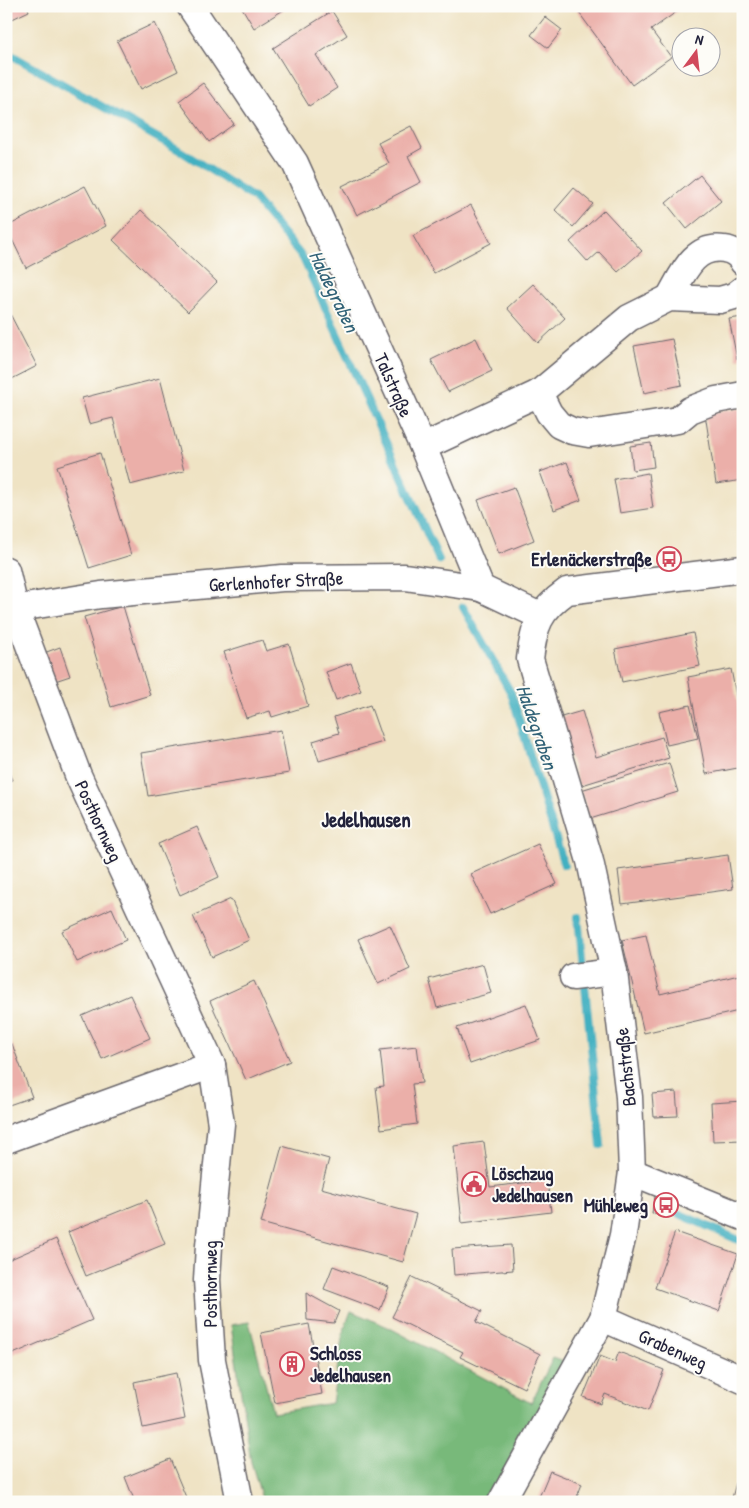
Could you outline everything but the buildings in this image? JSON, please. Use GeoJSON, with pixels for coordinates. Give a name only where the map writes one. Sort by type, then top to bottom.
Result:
{"type":"FeatureCollection","features":[{"type":"Feature","properties":{"kind":"street","name":"Talstraße"},"geometry":{"type":"LineString","coordinates":[[190,6],[295,163],[423,447],[482,588]]}},
{"type":"Feature","properties":{"kind":"street"},"geometry":{"type":"LineString","coordinates":[[669,298],[692,259],[706,250],[728,249],[735,253],[743,262]]}},
{"type":"Feature","properties":{"kind":"street"},"geometry":{"type":"LineString","coordinates":[[423,447],[539,393],[629,318],[669,298],[711,301],[734,296],[743,289]]}},
{"type":"Feature","properties":{"kind":"street"},"geometry":{"type":"LineString","coordinates":[[539,393],[548,413],[559,425],[572,431],[589,434],[678,420],[690,410],[716,400],[743,395]]}},
{"type":"Feature","properties":{"kind":"street"},"geometry":{"type":"LineString","coordinates":[[540,616],[550,603],[567,591],[743,569]]}},
{"type":"Feature","properties":{"kind":"street","name":"Posthornweg"},"geometry":{"type":"LineString","coordinates":[[6,570],[11,609],[78,776],[212,1065],[221,1124],[208,1263],[212,1360],[240,1502]]}},
{"type":"Feature","properties":{"kind":"street","name":"Gerlenhofer Straße"},"geometry":{"type":"LineString","coordinates":[[11,609],[101,595],[282,578],[405,577],[482,588],[540,616]]}},
{"type":"Feature","properties":{"kind":"street","name":"Bachstraße"},"geometry":{"type":"LineString","coordinates":[[501,1502],[603,1318],[623,1235],[632,1172],[629,1097],[594,974],[590,861],[530,659],[533,638],[540,616]]}},
{"type":"Feature","properties":{"kind":"street"},"geometry":{"type":"LineString","coordinates":[[6,1140],[212,1065]]}},
{"type":"Feature","properties":{"kind":"street"},"geometry":{"type":"LineString","coordinates":[[632,1172],[743,1217]]}},
{"type":"Feature","properties":{"kind":"street","name":"Grabenweg"},"geometry":{"type":"LineString","coordinates":[[603,1318],[743,1380]]}},
{"type":"Feature","properties":{"kind":"green space"},"geometry":{"type":"Polygon","coordinates":[[[351,1311],[388,1327],[531,1403],[553,1358],[567,1363],[486,1502],[263,1502],[251,1462],[231,1325],[249,1322],[273,1413],[332,1403],[343,1332],[351,1311]]]}},
{"type":"Feature","properties":{"kind":"waterway","name":"Haldegraben"},"geometry":{"type":"LineString","coordinates":[[6,52],[179,150],[254,198],[303,258],[439,560]]}},
{"type":"Feature","properties":{"kind":"waterway","name":"Haldegraben"},"geometry":{"type":"LineString","coordinates":[[463,607],[511,693],[564,865]]}},
{"type":"Feature","properties":{"kind":"waterway","name":"Haldegraben"},"geometry":{"type":"LineString","coordinates":[[578,917],[601,1145]]}},
{"type":"Feature","properties":{"kind":"waterway","name":"Haldegraben"},"geometry":{"type":"LineString","coordinates":[[673,1211],[743,1242]]}},
{"type":"Feature","properties":{"kind":"place","name":"Erlenäckerstraße"},"geometry":{"type":"Point","coordinates":[669,559]}},
{"type":"Feature","properties":{"kind":"place","name":"Löschzug Jedelhausen"},"geometry":{"type":"Point","coordinates":[474,1184]}},
{"type":"Feature","properties":{"kind":"place","name":"Mühleweg"},"geometry":{"type":"Point","coordinates":[666,1205]}},
{"type":"Feature","properties":{"kind":"place","name":"Schloss Jedelhausen"},"geometry":{"type":"Point","coordinates":[292,1364]}},
{"type":"Feature","properties":{"kind":"district","name":"Jedelhausen"},"geometry":{"type":"Point","coordinates":[366,820]}}]}
